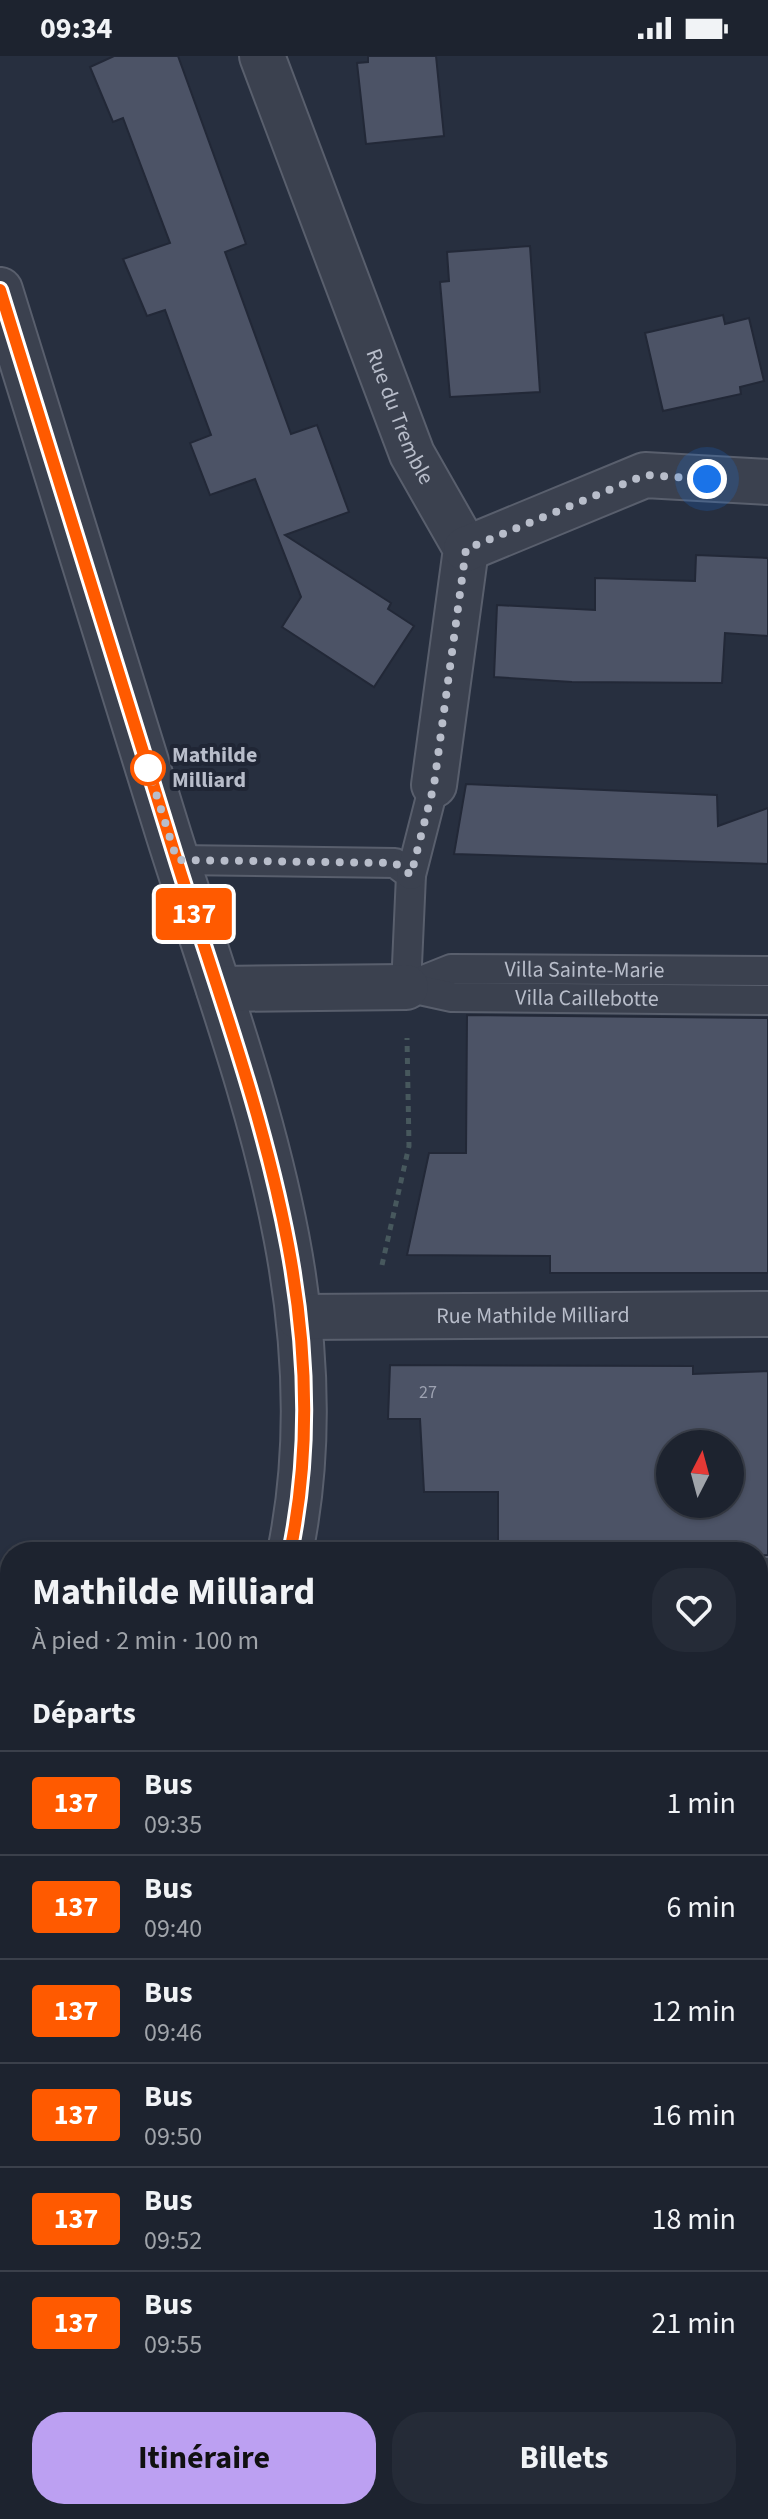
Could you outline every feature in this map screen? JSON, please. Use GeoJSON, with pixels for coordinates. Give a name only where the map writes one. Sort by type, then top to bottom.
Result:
{"type":"FeatureCollection","features":[{"type":"Feature","properties":{"kind":"street","name":"Rue du Tremble"},"geometry":{"type":"LineString","coordinates":[[262,56],[412,454],[466,549]]}},
{"type":"Feature","properties":{"kind":"street"},"geometry":{"type":"LineString","coordinates":[[0,290],[269,1153],[285,1222],[302,1348],[303,1433],[292,1542]]}},
{"type":"Feature","properties":{"kind":"street"},"geometry":{"type":"LineString","coordinates":[[434,785],[466,549],[645,475],[768,482]]}},
{"type":"Feature","properties":{"kind":"street"},"geometry":{"type":"LineString","coordinates":[[219,989],[406,987]]}},
{"type":"Feature","properties":{"kind":"street","name":"Rue Mathilde Milliard"},"geometry":{"type":"LineString","coordinates":[[299,1317],[768,1314]]}},
{"type":"Feature","properties":{"kind":"lane"},"geometry":{"type":"LineString","coordinates":[[406,987],[411,875],[434,785]]}},
{"type":"Feature","properties":{"kind":"lane"},"geometry":{"type":"LineString","coordinates":[[177,860],[395,863],[411,875]]}},
{"type":"Feature","properties":{"kind":"lane","name":"Villa Sainte-Marie"},"geometry":{"type":"LineString","coordinates":[[406,987],[451,969],[768,971]]}},
{"type":"Feature","properties":{"kind":"lane","name":"Villa Caillebotte"},"geometry":{"type":"LineString","coordinates":[[406,987],[452,997],[768,1000]]}},
{"type":"Feature","properties":{"kind":"path"},"geometry":{"type":"LineString","coordinates":[[371,1317],[409,1146],[406,987]]}},
{"type":"Feature","properties":{"kind":"building"},"geometry":{"type":"Polygon","coordinates":[[[114,56],[178,56],[246,244],[225,252],[291,434],[317,425],[349,512],[285,535],[391,603],[388,609],[414,626],[374,687],[282,627],[301,597],[255,479],[210,495],[190,443],[211,435],[165,310],[147,316],[123,259],[170,243],[123,118],[113,122],[90,67],[114,56]]]}},
{"type":"Feature","properties":{"kind":"building"},"geometry":{"type":"Polygon","coordinates":[[[368,56],[436,56],[444,136],[366,144],[357,63],[368,62],[368,56]]]}},
{"type":"Feature","properties":{"kind":"building"},"geometry":{"type":"Polygon","coordinates":[[[530,246],[540,392],[450,397],[440,282],[449,281],[447,252],[530,246]]]}},
{"type":"Feature","properties":{"kind":"building"},"geometry":{"type":"Polygon","coordinates":[[[723,315],[725,324],[749,318],[764,381],[740,387],[741,394],[663,411],[645,333],[723,315]]]}},
{"type":"Feature","properties":{"kind":"building"},"geometry":{"type":"Polygon","coordinates":[[[696,555],[768,558],[768,636],[725,633],[722,683],[572,682],[494,677],[497,605],[595,610],[595,578],[695,581],[696,555]]]}},
{"type":"Feature","properties":{"kind":"building"},"geometry":{"type":"Polygon","coordinates":[[[466,784],[717,795],[718,826],[768,808],[768,864],[454,854],[466,784]]]}},
{"type":"Feature","properties":{"kind":"building"},"geometry":{"type":"Polygon","coordinates":[[[467,1015],[768,1018],[768,1273],[550,1273],[550,1256],[407,1255],[429,1153],[466,1153],[467,1015]]]}},
{"type":"Feature","properties":{"kind":"building"},"geometry":{"type":"Polygon","coordinates":[[[390,1365],[693,1366],[693,1374],[768,1371],[768,1542],[498,1542],[498,1492],[424,1492],[420,1419],[388,1419],[390,1365]]]}},
{"type":"Feature","properties":{"kind":"bus line","name":"137"},"geometry":{"type":"LineString","coordinates":[[0,290],[269,1153],[296,1284],[302,1348],[303,1433],[292,1542]]}},
{"type":"Feature","properties":{"kind":"place","name":"Mathilde Milliard"},"geometry":{"type":"Point","coordinates":[148,768]}},
{"type":"Feature","properties":{"kind":"route"},"geometry":{"type":"LineString","coordinates":[[148,768],[177,860],[395,863],[411,875],[434,785],[466,549],[645,475],[707,479]]}}]}
